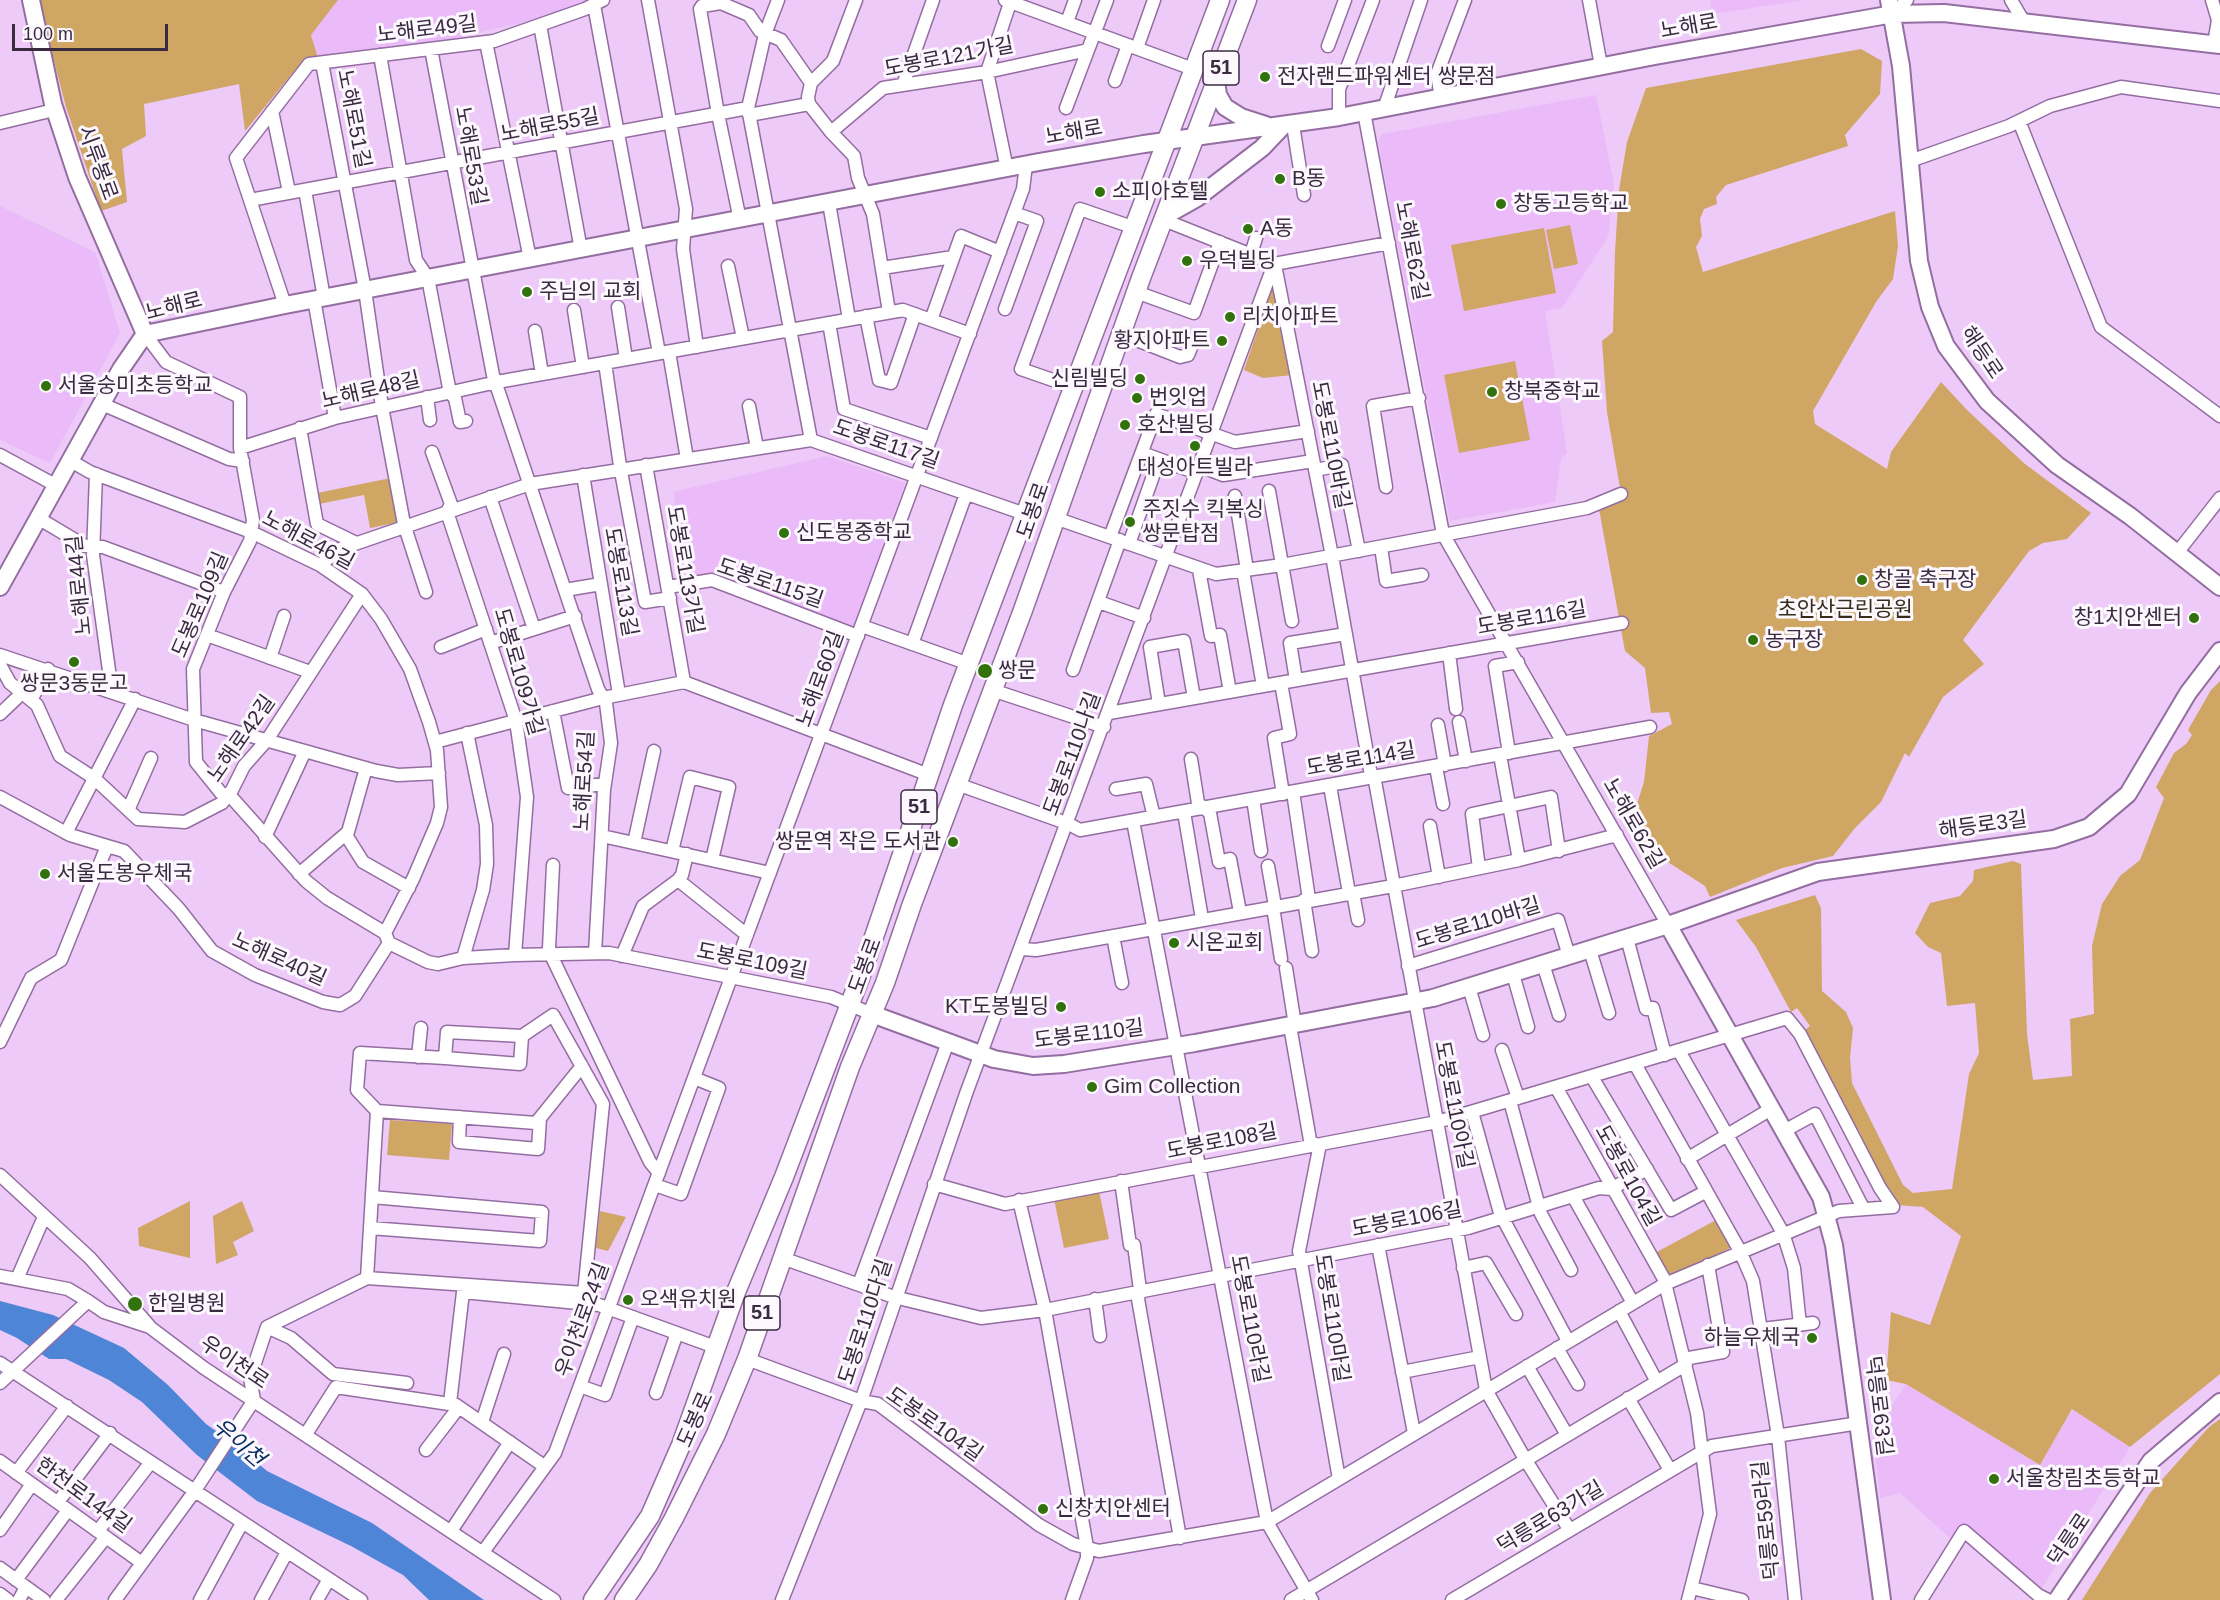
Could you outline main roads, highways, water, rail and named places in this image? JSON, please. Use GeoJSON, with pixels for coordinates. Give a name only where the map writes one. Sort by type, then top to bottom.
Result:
{"type":"FeatureCollection","features":[{"type":"Feature","properties":{"kind":"main road","name":"시루봉로"},"geometry":{"type":"LineString","coordinates":[[31,0],[54,110],[108,253],[145,334]]}},
{"type":"Feature","properties":{"kind":"main road","name":"도봉로"},"geometry":{"type":"LineString","coordinates":[[592,1600],[650,1516],[681,1445],[718,1348],[736,1292],[780,1188],[849,1004],[969,664],[1220,0]]}},
{"type":"Feature","properties":{"kind":"main road","name":"도봉로"},"geometry":{"type":"LineString","coordinates":[[624,1600],[674,1518],[716,1434],[747,1359],[843,1087],[992,690],[1120,334],[1247,0]]}},
{"type":"Feature","properties":{"kind":"main road","name":"노해로"},"geometry":{"type":"LineString","coordinates":[[0,587],[102,404],[145,334],[285,305],[1026,165],[1166,141],[1384,110],[1891,7],[2217,44]]}},
{"type":"Feature","properties":{"kind":"main road","name":"해등로"},"geometry":{"type":"LineString","coordinates":[[1891,7],[1910,161],[1919,261],[1930,307],[1946,345],[1987,401],[2057,465],[2220,587]]}},
{"type":"Feature","properties":{"kind":"main road"},"geometry":{"type":"LineString","coordinates":[[1165,218],[1197,198],[1262,148],[1282,126],[1241,117],[1225,107],[1218,95],[1216,81]]}},
{"type":"Feature","properties":{"kind":"main road","name":"해등로3길"},"geometry":{"type":"LineString","coordinates":[[1668,925],[1818,872],[1891,860],[1992,850],[2081,831],[2101,819],[2128,794],[2188,693],[2220,651]]}},
{"type":"Feature","properties":{"kind":"main road","name":"도봉로110길"},"geometry":{"type":"LineString","coordinates":[[872,1014],[982,1055],[1015,1064],[1048,1066],[1176,1046],[1414,1002],[1513,974],[1668,925]]}},
{"type":"Feature","properties":{"kind":"main road","name":"덕릉로63길"},"geometry":{"type":"LineString","coordinates":[[1668,925],[1817,1189],[1826,1217],[1834,1245],[1882,1600]]}},
{"type":"Feature","properties":{"kind":"main road","name":"덕릉로"},"geometry":{"type":"LineString","coordinates":[[2056,1600],[2151,1461],[2220,1401]]}},
{"type":"Feature","properties":{"kind":"water","name":"우이천"},"geometry":{"type":"Polygon","coordinates":[[[0,1301],[53,1315],[124,1348],[168,1385],[206,1424],[267,1471],[372,1523],[484,1600],[429,1600],[403,1575],[351,1546],[257,1501],[197,1455],[142,1402],[109,1380],[66,1359],[49,1359],[0,1330],[0,1301]]]}},
{"type":"Feature","properties":{"kind":"place","name":"전자랜드파워센터 쌍문점"},"geometry":{"type":"Point","coordinates":[1265,77]}},
{"type":"Feature","properties":{"kind":"place","name":"B동"},"geometry":{"type":"Point","coordinates":[1280,179]}},
{"type":"Feature","properties":{"kind":"place","name":"소피아호텔"},"geometry":{"type":"Point","coordinates":[1100,192]}},
{"type":"Feature","properties":{"kind":"place","name":"창동고등학교"},"geometry":{"type":"Point","coordinates":[1501,204]}},
{"type":"Feature","properties":{"kind":"place","name":"A동"},"geometry":{"type":"Point","coordinates":[1248,229]}},
{"type":"Feature","properties":{"kind":"place","name":"우덕빌딩"},"geometry":{"type":"Point","coordinates":[1187,261]}},
{"type":"Feature","properties":{"kind":"place","name":"주님의 교회"},"geometry":{"type":"Point","coordinates":[527,292]}},
{"type":"Feature","properties":{"kind":"place","name":"리치아파트"},"geometry":{"type":"Point","coordinates":[1230,317]}},
{"type":"Feature","properties":{"kind":"place","name":"황지아파트"},"geometry":{"type":"Point","coordinates":[1222,341]}},
{"type":"Feature","properties":{"kind":"place","name":"신림빌딩"},"geometry":{"type":"Point","coordinates":[1140,379]}},
{"type":"Feature","properties":{"kind":"place","name":"서울숭미초등학교"},"geometry":{"type":"Point","coordinates":[46,386]}},
{"type":"Feature","properties":{"kind":"place","name":"창북중학교"},"geometry":{"type":"Point","coordinates":[1492,392]}},
{"type":"Feature","properties":{"kind":"place","name":"번잇업"},"geometry":{"type":"Point","coordinates":[1137,398]}},
{"type":"Feature","properties":{"kind":"place","name":"호산빌딩"},"geometry":{"type":"Point","coordinates":[1125,425]}},
{"type":"Feature","properties":{"kind":"place","name":"대성아트빌라"},"geometry":{"type":"Point","coordinates":[1195,446]}},
{"type":"Feature","properties":{"kind":"place","name":"주짓수 킥복싱 쌍문탑점"},"geometry":{"type":"Point","coordinates":[1130,522]}},
{"type":"Feature","properties":{"kind":"place","name":"신도봉중학교"},"geometry":{"type":"Point","coordinates":[784,533]}},
{"type":"Feature","properties":{"kind":"place","name":"창골 축구장"},"geometry":{"type":"Point","coordinates":[1862,580]}},
{"type":"Feature","properties":{"kind":"place","name":"창1치안센터"},"geometry":{"type":"Point","coordinates":[2194,618]}},
{"type":"Feature","properties":{"kind":"place","name":"농구장"},"geometry":{"type":"Point","coordinates":[1753,640]}},
{"type":"Feature","properties":{"kind":"place","name":"쌍문3동문고"},"geometry":{"type":"Point","coordinates":[74,662]}},
{"type":"Feature","properties":{"kind":"place","name":"쌍문"},"geometry":{"type":"Point","coordinates":[985,671]}},
{"type":"Feature","properties":{"kind":"place","name":"쌍문역 작은 도서관"},"geometry":{"type":"Point","coordinates":[953,842]}},
{"type":"Feature","properties":{"kind":"place","name":"서울도봉우체국"},"geometry":{"type":"Point","coordinates":[45,874]}},
{"type":"Feature","properties":{"kind":"place","name":"시온교회"},"geometry":{"type":"Point","coordinates":[1174,943]}},
{"type":"Feature","properties":{"kind":"place","name":"KT도봉빌딩"},"geometry":{"type":"Point","coordinates":[1061,1007]}},
{"type":"Feature","properties":{"kind":"place","name":"Gim Collection"},"geometry":{"type":"Point","coordinates":[1092,1087]}},
{"type":"Feature","properties":{"kind":"place","name":"오색유치원"},"geometry":{"type":"Point","coordinates":[628,1300]}},
{"type":"Feature","properties":{"kind":"place","name":"한일병원"},"geometry":{"type":"Point","coordinates":[135,1304]}},
{"type":"Feature","properties":{"kind":"place","name":"하늘우체국"},"geometry":{"type":"Point","coordinates":[1812,1338]}},
{"type":"Feature","properties":{"kind":"place","name":"서울창림초등학교"},"geometry":{"type":"Point","coordinates":[1994,1479]}},
{"type":"Feature","properties":{"kind":"place","name":"신창치안센터"},"geometry":{"type":"Point","coordinates":[1043,1509]}},
{"type":"Feature","properties":{"kind":"park label","name":"초안산근린공원"},"geometry":{"type":"Point","coordinates":[1845,610]}}]}
